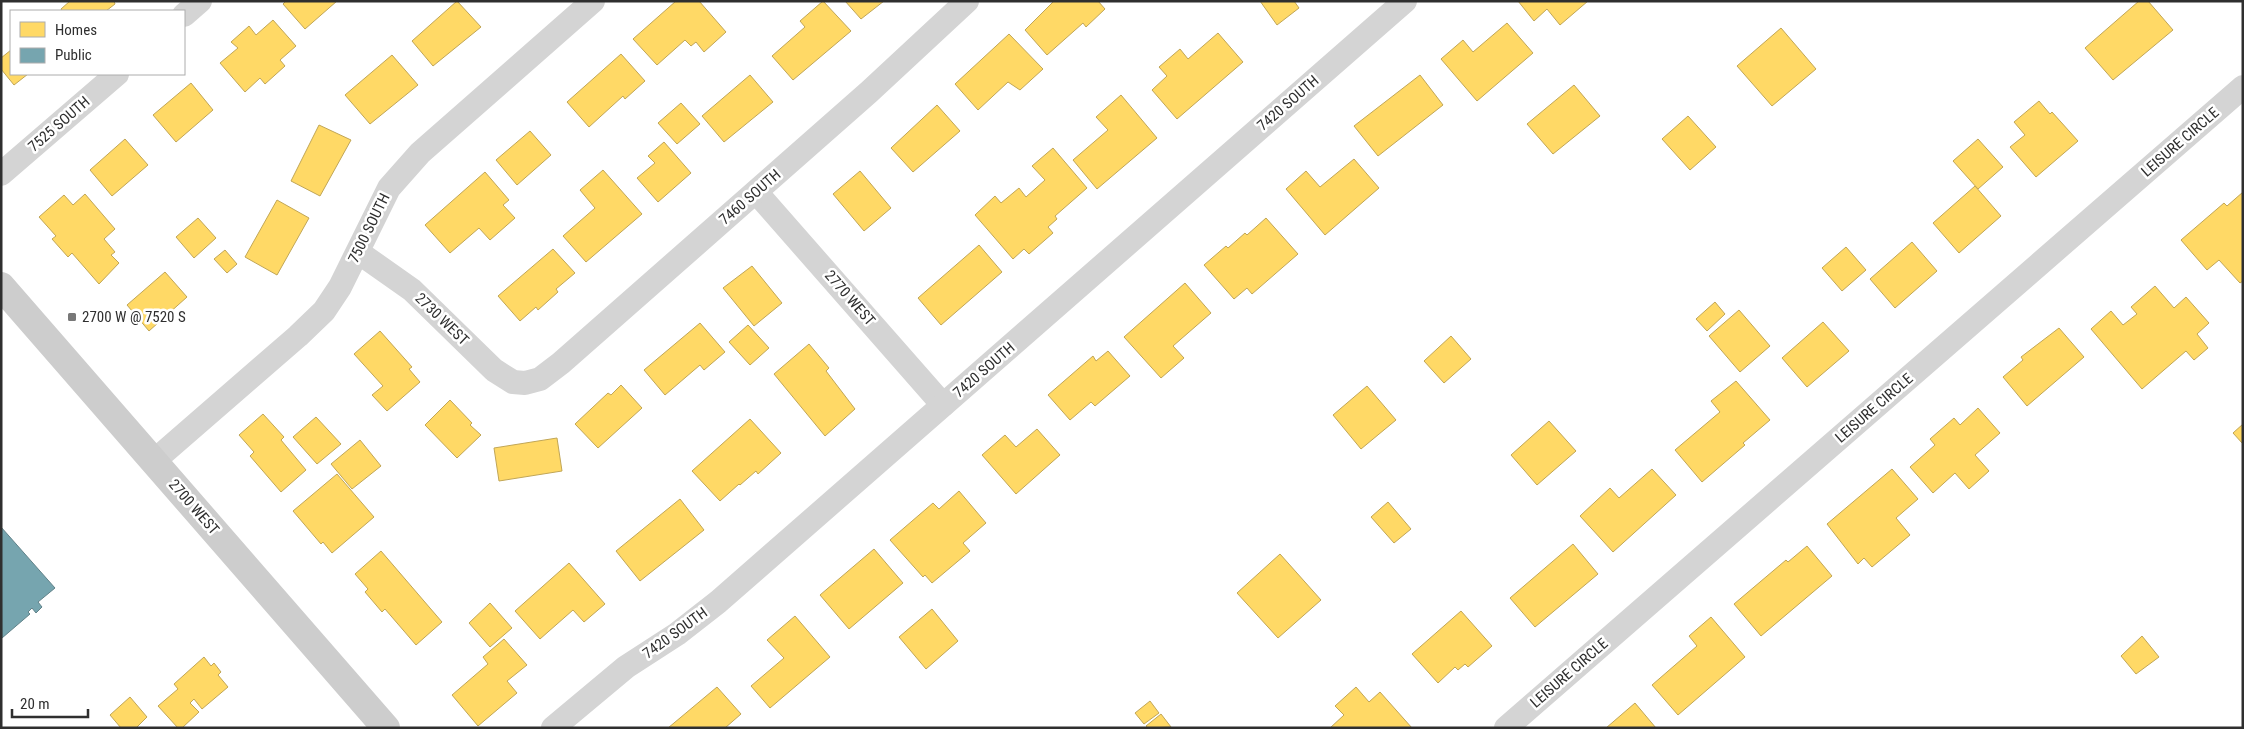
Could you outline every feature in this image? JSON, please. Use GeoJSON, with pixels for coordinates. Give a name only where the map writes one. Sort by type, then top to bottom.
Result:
{"type":"FeatureCollection","features":[{"type":"Feature","properties":{"kind":"main road","name":"2700 WEST"},"geometry":{"type":"LineString","coordinates":[[1,286],[386,728]]}},
{"type":"Feature","properties":{"kind":"street"},"geometry":{"type":"LineString","coordinates":[[185,14],[200,1]]}},
{"type":"Feature","properties":{"kind":"street","name":"7500 SOUTH"},"geometry":{"type":"LineString","coordinates":[[154,461],[298,336],[324,311],[340,287],[389,188],[420,153],[593,1]]}},
{"type":"Feature","properties":{"kind":"street","name":"7460 SOUTH"},"geometry":{"type":"LineString","coordinates":[[525,383],[540,379],[561,363],[756,192],[967,1]]}},
{"type":"Feature","properties":{"kind":"street","name":"7420 SOUTH"},"geometry":{"type":"LineString","coordinates":[[553,728],[626,667],[677,634],[718,602],[1405,1]]}},
{"type":"Feature","properties":{"kind":"street","name":"7525 SOUTH"},"geometry":{"type":"LineString","coordinates":[[1,174],[115,75]]}},
{"type":"Feature","properties":{"kind":"street","name":"LEISURE CIRCLE"},"geometry":{"type":"LineString","coordinates":[[1506,728],[2243,87]]}},
{"type":"Feature","properties":{"kind":"street","name":"2770 WEST"},"geometry":{"type":"LineString","coordinates":[[756,192],[943,406]]}},
{"type":"Feature","properties":{"kind":"street","name":"2730 WEST"},"geometry":{"type":"LineString","coordinates":[[358,252],[412,290],[494,370],[513,382],[525,383]]}},
{"type":"Feature","properties":{"kind":"building: Homes"},"geometry":{"type":"Polygon","coordinates":[[[70,1],[114,1],[115,4],[107,10],[61,9],[70,1]]]}},
{"type":"Feature","properties":{"kind":"building: Homes"},"geometry":{"type":"Polygon","coordinates":[[[286,1],[337,1],[305,29],[283,4],[286,1]]]}},
{"type":"Feature","properties":{"kind":"building: Homes"},"geometry":{"type":"Polygon","coordinates":[[[457,1],[481,27],[433,66],[412,41],[457,1]]]}},
{"type":"Feature","properties":{"kind":"building: Homes"},"geometry":{"type":"Polygon","coordinates":[[[676,1],[699,1],[726,32],[704,52],[696,42],[691,46],[685,40],[657,65],[633,39],[676,1]]]}},
{"type":"Feature","properties":{"kind":"building: Homes"},"geometry":{"type":"Polygon","coordinates":[[[823,1],[851,31],[793,80],[772,56],[805,27],[800,21],[823,1]]]}},
{"type":"Feature","properties":{"kind":"building: Homes"},"geometry":{"type":"Polygon","coordinates":[[[845,1],[884,1],[861,19],[845,1]]]}},
{"type":"Feature","properties":{"kind":"building: Homes"},"geometry":{"type":"Polygon","coordinates":[[[1054,1],[1098,1],[1105,9],[1086,27],[1083,23],[1047,55],[1025,30],[1054,1]]]}},
{"type":"Feature","properties":{"kind":"building: Homes"},"geometry":{"type":"Polygon","coordinates":[[[1260,1],[1294,1],[1299,8],[1277,25],[1260,1]]]}},
{"type":"Feature","properties":{"kind":"building: Homes"},"geometry":{"type":"Polygon","coordinates":[[[1518,1],[1588,1],[1560,25],[1547,9],[1534,21],[1518,1]]]}},
{"type":"Feature","properties":{"kind":"building: Homes"},"geometry":{"type":"Polygon","coordinates":[[[2139,1],[2148,1],[2173,30],[2113,80],[2085,48],[2139,1]]]}},
{"type":"Feature","properties":{"kind":"building: Homes"},"geometry":{"type":"Polygon","coordinates":[[[273,20],[296,46],[280,60],[285,66],[265,84],[260,78],[245,92],[220,63],[238,48],[231,42],[249,26],[256,35],[273,20]]]}},
{"type":"Feature","properties":{"kind":"building: Homes"},"geometry":{"type":"Polygon","coordinates":[[[1507,23],[1533,53],[1477,101],[1441,59],[1463,40],[1473,52],[1507,23]]]}},
{"type":"Feature","properties":{"kind":"building: Homes"},"geometry":{"type":"Polygon","coordinates":[[[1781,28],[1816,69],[1772,106],[1737,66],[1781,28]]]}},
{"type":"Feature","properties":{"kind":"building: Homes"},"geometry":{"type":"Polygon","coordinates":[[[1218,33],[1243,62],[1177,119],[1152,90],[1167,76],[1159,67],[1180,49],[1188,59],[1218,33]]]}},
{"type":"Feature","properties":{"kind":"building: Homes"},"geometry":{"type":"Polygon","coordinates":[[[1009,34],[1043,69],[1020,90],[1008,82],[978,110],[955,84],[1009,34]]]}},
{"type":"Feature","properties":{"kind":"building: Homes"},"geometry":{"type":"Polygon","coordinates":[[[10,51],[10,75],[27,75],[14,85],[1,69],[1,58],[10,51]]]}},
{"type":"Feature","properties":{"kind":"building: Homes"},"geometry":{"type":"Polygon","coordinates":[[[621,54],[645,81],[625,99],[623,96],[589,127],[567,102],[621,54]]]}},
{"type":"Feature","properties":{"kind":"building: Homes"},"geometry":{"type":"Polygon","coordinates":[[[392,55],[418,85],[370,124],[345,95],[392,55]]]}},
{"type":"Feature","properties":{"kind":"building: Homes"},"geometry":{"type":"Polygon","coordinates":[[[750,75],[773,102],[724,142],[702,116],[750,75]]]}},
{"type":"Feature","properties":{"kind":"building: Homes"},"geometry":{"type":"Polygon","coordinates":[[[1420,75],[1443,105],[1378,156],[1354,126],[1420,75]]]}},
{"type":"Feature","properties":{"kind":"building: Homes"},"geometry":{"type":"Polygon","coordinates":[[[191,83],[213,110],[176,142],[153,115],[191,83]]]}},
{"type":"Feature","properties":{"kind":"building: Homes"},"geometry":{"type":"Polygon","coordinates":[[[1574,85],[1600,116],[1553,154],[1527,124],[1574,85]]]}},
{"type":"Feature","properties":{"kind":"building: Homes"},"geometry":{"type":"Polygon","coordinates":[[[1121,95],[1157,138],[1097,189],[1073,160],[1108,130],[1096,117],[1121,95]]]}},
{"type":"Feature","properties":{"kind":"building: Homes"},"geometry":{"type":"Polygon","coordinates":[[[2039,101],[2050,114],[2052,112],[2078,141],[2036,177],[2010,147],[2025,135],[2014,122],[2039,101]]]}},
{"type":"Feature","properties":{"kind":"building: Homes"},"geometry":{"type":"Polygon","coordinates":[[[681,103],[700,124],[677,144],[658,123],[681,103]]]}},
{"type":"Feature","properties":{"kind":"building: Homes"},"geometry":{"type":"Polygon","coordinates":[[[937,105],[960,131],[913,172],[891,148],[937,105]]]}},
{"type":"Feature","properties":{"kind":"building: Homes"},"geometry":{"type":"Polygon","coordinates":[[[1688,116],[1716,147],[1690,170],[1662,139],[1688,116]]]}},
{"type":"Feature","properties":{"kind":"building: Homes"},"geometry":{"type":"Polygon","coordinates":[[[319,125],[351,140],[320,196],[291,181],[319,125]]]}},
{"type":"Feature","properties":{"kind":"building: Homes"},"geometry":{"type":"Polygon","coordinates":[[[530,131],[551,155],[517,185],[496,160],[530,131]]]}},
{"type":"Feature","properties":{"kind":"building: Homes"},"geometry":{"type":"Polygon","coordinates":[[[125,139],[148,165],[112,196],[90,170],[125,139]]]}},
{"type":"Feature","properties":{"kind":"building: Homes"},"geometry":{"type":"Polygon","coordinates":[[[1978,139],[2003,167],[1978,189],[1953,161],[1978,139]]]}},
{"type":"Feature","properties":{"kind":"building: Homes"},"geometry":{"type":"Polygon","coordinates":[[[664,142],[691,173],[658,202],[637,178],[655,163],[648,156],[664,142]]]}},
{"type":"Feature","properties":{"kind":"building: Homes"},"geometry":{"type":"Polygon","coordinates":[[[1053,148],[1087,188],[1055,216],[1057,219],[1048,227],[1053,233],[1029,254],[1024,249],[1013,259],[975,215],[995,196],[1001,203],[1019,188],[1026,197],[1045,180],[1032,166],[1053,148]]]}},
{"type":"Feature","properties":{"kind":"building: Homes"},"geometry":{"type":"Polygon","coordinates":[[[1354,159],[1379,188],[1325,235],[1286,189],[1306,171],[1320,187],[1354,159]]]}},
{"type":"Feature","properties":{"kind":"building: Homes"},"geometry":{"type":"Polygon","coordinates":[[[603,170],[642,214],[586,262],[563,236],[595,208],[580,190],[603,170]]]}},
{"type":"Feature","properties":{"kind":"building: Homes"},"geometry":{"type":"Polygon","coordinates":[[[860,171],[891,208],[864,231],[833,194],[860,171]]]}},
{"type":"Feature","properties":{"kind":"building: Homes"},"geometry":{"type":"Polygon","coordinates":[[[485,172],[509,200],[503,205],[515,218],[490,240],[479,228],[450,253],[425,225],[485,172]]]}},
{"type":"Feature","properties":{"kind":"building: Homes"},"geometry":{"type":"Polygon","coordinates":[[[1975,186],[2001,216],[1959,253],[1933,223],[1975,186]]]}},
{"type":"Feature","properties":{"kind":"building: Homes"},"geometry":{"type":"Polygon","coordinates":[[[2243,192],[2243,281],[2240,283],[2219,260],[2207,270],[2181,240],[2224,203],[2227,206],[2243,192]]]}},
{"type":"Feature","properties":{"kind":"building: Homes"},"geometry":{"type":"Polygon","coordinates":[[[85,194],[115,229],[104,239],[115,252],[111,255],[119,263],[99,284],[72,253],[68,257],[52,239],[56,236],[39,217],[64,195],[73,205],[85,194]]]}},
{"type":"Feature","properties":{"kind":"building: Homes"},"geometry":{"type":"Polygon","coordinates":[[[277,200],[309,218],[277,275],[245,257],[277,200]]]}},
{"type":"Feature","properties":{"kind":"building: Homes"},"geometry":{"type":"Polygon","coordinates":[[[198,218],[216,238],[194,258],[176,237],[198,218]]]}},
{"type":"Feature","properties":{"kind":"building: Homes"},"geometry":{"type":"Polygon","coordinates":[[[1266,218],[1298,254],[1252,294],[1247,288],[1234,299],[1204,265],[1226,246],[1228,248],[1245,233],[1247,235],[1266,218]]]}},
{"type":"Feature","properties":{"kind":"building: Homes"},"geometry":{"type":"Polygon","coordinates":[[[1912,242],[1937,271],[1895,308],[1870,279],[1912,242]]]}},
{"type":"Feature","properties":{"kind":"building: Homes"},"geometry":{"type":"Polygon","coordinates":[[[979,245],[1002,272],[941,325],[918,298],[979,245]]]}},
{"type":"Feature","properties":{"kind":"building: Homes"},"geometry":{"type":"Polygon","coordinates":[[[1846,247],[1866,270],[1842,291],[1822,268],[1846,247]]]}},
{"type":"Feature","properties":{"kind":"building: Homes"},"geometry":{"type":"Polygon","coordinates":[[[553,249],[575,273],[556,289],[558,292],[538,310],[536,307],[520,321],[498,296],[553,249]]]}},
{"type":"Feature","properties":{"kind":"building: Homes"},"geometry":{"type":"Polygon","coordinates":[[[225,250],[237,264],[227,273],[214,259],[225,250]]]}},
{"type":"Feature","properties":{"kind":"building: Homes"},"geometry":{"type":"Polygon","coordinates":[[[752,266],[782,303],[754,326],[723,288],[752,266]]]}},
{"type":"Feature","properties":{"kind":"building: Homes"},"geometry":{"type":"Polygon","coordinates":[[[165,272],[187,297],[149,331],[127,305],[165,272]]]}},
{"type":"Feature","properties":{"kind":"building: Homes"},"geometry":{"type":"Polygon","coordinates":[[[1185,283],[1211,313],[1173,346],[1184,358],[1161,378],[1124,337],[1185,283]]]}},
{"type":"Feature","properties":{"kind":"building: Homes"},"geometry":{"type":"Polygon","coordinates":[[[2155,286],[2174,308],[2186,297],[2209,323],[2197,334],[2208,348],[2194,360],[2186,351],[2142,389],[2091,329],[2111,311],[2123,325],[2137,314],[2131,307],[2155,286]]]}},
{"type":"Feature","properties":{"kind":"building: Homes"},"geometry":{"type":"Polygon","coordinates":[[[1715,302],[1725,314],[1707,331],[1696,319],[1715,302]]]}},
{"type":"Feature","properties":{"kind":"building: Homes"},"geometry":{"type":"Polygon","coordinates":[[[1739,310],[1770,346],[1740,372],[1709,336],[1739,310]]]}},
{"type":"Feature","properties":{"kind":"building: Homes"},"geometry":{"type":"Polygon","coordinates":[[[1823,322],[1849,351],[1807,387],[1782,358],[1823,322]]]}},
{"type":"Feature","properties":{"kind":"building: Homes"},"geometry":{"type":"Polygon","coordinates":[[[700,323],[725,352],[704,370],[700,365],[665,395],[644,370],[700,323]]]}},
{"type":"Feature","properties":{"kind":"building: Homes"},"geometry":{"type":"Polygon","coordinates":[[[748,325],[769,348],[750,365],[729,342],[748,325]]]}},
{"type":"Feature","properties":{"kind":"building: Homes"},"geometry":{"type":"Polygon","coordinates":[[[2059,328],[2084,357],[2027,406],[2003,377],[2023,360],[2021,357],[2059,328]]]}},
{"type":"Feature","properties":{"kind":"building: Homes"},"geometry":{"type":"Polygon","coordinates":[[[380,331],[412,367],[409,369],[420,382],[387,411],[372,395],[383,386],[354,354],[380,331]]]}},
{"type":"Feature","properties":{"kind":"building: Homes"},"geometry":{"type":"Polygon","coordinates":[[[1451,336],[1471,359],[1444,383],[1424,361],[1451,336]]]}},
{"type":"Feature","properties":{"kind":"building: Homes"},"geometry":{"type":"Polygon","coordinates":[[[809,344],[829,368],[826,371],[855,409],[825,436],[774,374],[809,344]]]}},
{"type":"Feature","properties":{"kind":"building: Homes"},"geometry":{"type":"Polygon","coordinates":[[[1108,351],[1130,376],[1095,406],[1091,402],[1070,420],[1048,395],[1093,356],[1096,361],[1108,351]]]}},
{"type":"Feature","properties":{"kind":"building: Homes"},"geometry":{"type":"Polygon","coordinates":[[[1736,381],[1770,420],[1743,443],[1745,445],[1702,482],[1675,450],[1720,412],[1711,401],[1736,381]]]}},
{"type":"Feature","properties":{"kind":"building: Homes"},"geometry":{"type":"Polygon","coordinates":[[[621,385],[642,408],[598,448],[575,424],[608,393],[611,395],[621,385]]]}},
{"type":"Feature","properties":{"kind":"building: Homes"},"geometry":{"type":"Polygon","coordinates":[[[1367,386],[1396,420],[1361,449],[1333,415],[1367,386]]]}},
{"type":"Feature","properties":{"kind":"building: Homes"},"geometry":{"type":"Polygon","coordinates":[[[450,400],[472,423],[470,425],[481,435],[457,458],[425,425],[450,400]]]}},
{"type":"Feature","properties":{"kind":"building: Homes"},"geometry":{"type":"Polygon","coordinates":[[[1978,408],[2000,433],[1975,455],[1989,471],[1969,489],[1955,473],[1933,493],[1910,467],[1935,445],[1930,439],[1954,418],[1960,425],[1978,408]]]}},
{"type":"Feature","properties":{"kind":"building: Homes"},"geometry":{"type":"Polygon","coordinates":[[[263,414],[284,437],[281,440],[306,470],[281,492],[250,456],[254,452],[239,435],[263,414]]]}},
{"type":"Feature","properties":{"kind":"building: Homes"},"geometry":{"type":"Polygon","coordinates":[[[316,417],[341,444],[317,464],[293,437],[316,417]]]}},
{"type":"Feature","properties":{"kind":"building: Homes"},"geometry":{"type":"Polygon","coordinates":[[[750,419],[781,453],[758,474],[756,471],[720,501],[692,471],[750,419]]]}},
{"type":"Feature","properties":{"kind":"building: Homes"},"geometry":{"type":"Polygon","coordinates":[[[1549,421],[1576,451],[1537,485],[1511,455],[1549,421]]]}},
{"type":"Feature","properties":{"kind":"building: Homes"},"geometry":{"type":"Polygon","coordinates":[[[2243,424],[2243,444],[2233,433],[2243,424]]]}},
{"type":"Feature","properties":{"kind":"building: Homes"},"geometry":{"type":"Polygon","coordinates":[[[1037,429],[1060,455],[1016,494],[982,455],[1005,435],[1016,447],[1037,429]]]}},
{"type":"Feature","properties":{"kind":"building: Homes"},"geometry":{"type":"Polygon","coordinates":[[[557,438],[562,471],[499,481],[494,448],[557,438]]]}},
{"type":"Feature","properties":{"kind":"building: Homes"},"geometry":{"type":"Polygon","coordinates":[[[360,440],[381,466],[352,489],[331,464],[360,440]]]}},
{"type":"Feature","properties":{"kind":"building: Homes"},"geometry":{"type":"Polygon","coordinates":[[[1652,469],[1676,495],[1613,552],[1580,516],[1610,488],[1619,498],[1652,469]]]}},
{"type":"Feature","properties":{"kind":"building: Homes"},"geometry":{"type":"Polygon","coordinates":[[[1892,469],[1918,499],[1896,518],[1910,535],[1872,567],[1864,558],[1858,564],[1827,524],[1892,469]]]}},
{"type":"Feature","properties":{"kind":"building: Homes"},"geometry":{"type":"Polygon","coordinates":[[[337,474],[374,517],[332,553],[323,542],[321,544],[293,511],[337,474]]]}},
{"type":"Feature","properties":{"kind":"building: Homes"},"geometry":{"type":"Polygon","coordinates":[[[959,491],[986,523],[963,543],[970,551],[932,583],[925,575],[923,577],[890,540],[933,503],[939,509],[959,491]]]}},
{"type":"Feature","properties":{"kind":"building: Homes"},"geometry":{"type":"Polygon","coordinates":[[[680,499],[704,530],[640,581],[616,551],[680,499]]]}},
{"type":"Feature","properties":{"kind":"building: Homes"},"geometry":{"type":"Polygon","coordinates":[[[1388,502],[1411,529],[1394,543],[1371,517],[1388,502]]]}},
{"type":"Feature","properties":{"kind":"building: Homes"},"geometry":{"type":"Polygon","coordinates":[[[1573,544],[1598,574],[1535,627],[1510,598],[1573,544]]]}},
{"type":"Feature","properties":{"kind":"building: Homes"},"geometry":{"type":"Polygon","coordinates":[[[1807,546],[1832,576],[1761,636],[1734,604],[1786,560],[1788,562],[1807,546]]]}},
{"type":"Feature","properties":{"kind":"building: Homes"},"geometry":{"type":"Polygon","coordinates":[[[874,549],[903,583],[849,629],[820,595],[874,549]]]}},
{"type":"Feature","properties":{"kind":"building: Homes"},"geometry":{"type":"Polygon","coordinates":[[[381,551],[442,622],[416,645],[385,609],[382,612],[365,592],[368,589],[355,574],[381,551]]]}},
{"type":"Feature","properties":{"kind":"building: Homes"},"geometry":{"type":"Polygon","coordinates":[[[1280,554],[1321,600],[1278,638],[1237,593],[1280,554]]]}},
{"type":"Feature","properties":{"kind":"building: Homes"},"geometry":{"type":"Polygon","coordinates":[[[569,563],[605,604],[584,622],[573,610],[540,639],[515,611],[569,563]]]}},
{"type":"Feature","properties":{"kind":"building: Homes"},"geometry":{"type":"Polygon","coordinates":[[[490,603],[512,628],[490,647],[469,623],[490,603]]]}},
{"type":"Feature","properties":{"kind":"building: Homes"},"geometry":{"type":"Polygon","coordinates":[[[932,609],[958,641],[926,669],[899,637],[932,609]]]}},
{"type":"Feature","properties":{"kind":"building: Homes"},"geometry":{"type":"Polygon","coordinates":[[[1461,611],[1492,646],[1468,667],[1465,664],[1458,670],[1455,667],[1438,683],[1412,654],[1461,611]]]}},
{"type":"Feature","properties":{"kind":"building: Homes"},"geometry":{"type":"Polygon","coordinates":[[[795,616],[830,657],[770,708],[751,686],[784,658],[767,640],[795,616]]]}},
{"type":"Feature","properties":{"kind":"building: Homes"},"geometry":{"type":"Polygon","coordinates":[[[1711,617],[1745,657],[1678,715],[1652,685],[1697,646],[1689,636],[1711,617]]]}},
{"type":"Feature","properties":{"kind":"building: Homes"},"geometry":{"type":"Polygon","coordinates":[[[2142,636],[2159,657],[2136,674],[2121,656],[2142,636]]]}},
{"type":"Feature","properties":{"kind":"building: Homes"},"geometry":{"type":"Polygon","coordinates":[[[504,639],[527,665],[507,681],[517,693],[478,726],[452,695],[488,664],[483,657],[504,639]]]}},
{"type":"Feature","properties":{"kind":"building: Homes"},"geometry":{"type":"Polygon","coordinates":[[[204,657],[211,666],[214,663],[221,672],[218,675],[228,687],[202,709],[194,699],[190,703],[199,712],[182,728],[178,728],[158,706],[178,689],[174,684],[204,657]]]}},
{"type":"Feature","properties":{"kind":"building: Homes"},"geometry":{"type":"Polygon","coordinates":[[[717,687],[741,714],[725,728],[668,728],[717,687]]]}},
{"type":"Feature","properties":{"kind":"building: Homes"},"geometry":{"type":"Polygon","coordinates":[[[1356,687],[1369,702],[1380,692],[1412,728],[1330,728],[1344,715],[1335,706],[1356,687]]]}},
{"type":"Feature","properties":{"kind":"building: Homes"},"geometry":{"type":"Polygon","coordinates":[[[130,697],[147,717],[136,728],[121,728],[110,715],[130,697]]]}},
{"type":"Feature","properties":{"kind":"building: Homes"},"geometry":{"type":"Polygon","coordinates":[[[1150,701],[1159,713],[1144,724],[1135,713],[1150,701]]]}},
{"type":"Feature","properties":{"kind":"building: Homes"},"geometry":{"type":"Polygon","coordinates":[[[1635,703],[1656,728],[1606,728],[1635,703]]]}},
{"type":"Feature","properties":{"kind":"building: Homes"},"geometry":{"type":"Polygon","coordinates":[[[1161,714],[1171,727],[1148,728],[1146,726],[1161,714]]]}},
{"type":"Feature","properties":{"kind":"building: Public"},"geometry":{"type":"Polygon","coordinates":[[[1,527],[55,588],[38,602],[42,607],[36,613],[32,608],[28,612],[30,614],[2,638],[1,527]]]}},
{"type":"Feature","properties":{"kind":"place","name":"2700 W @ 7520 S"},"geometry":{"type":"Point","coordinates":[72,317]}}]}
